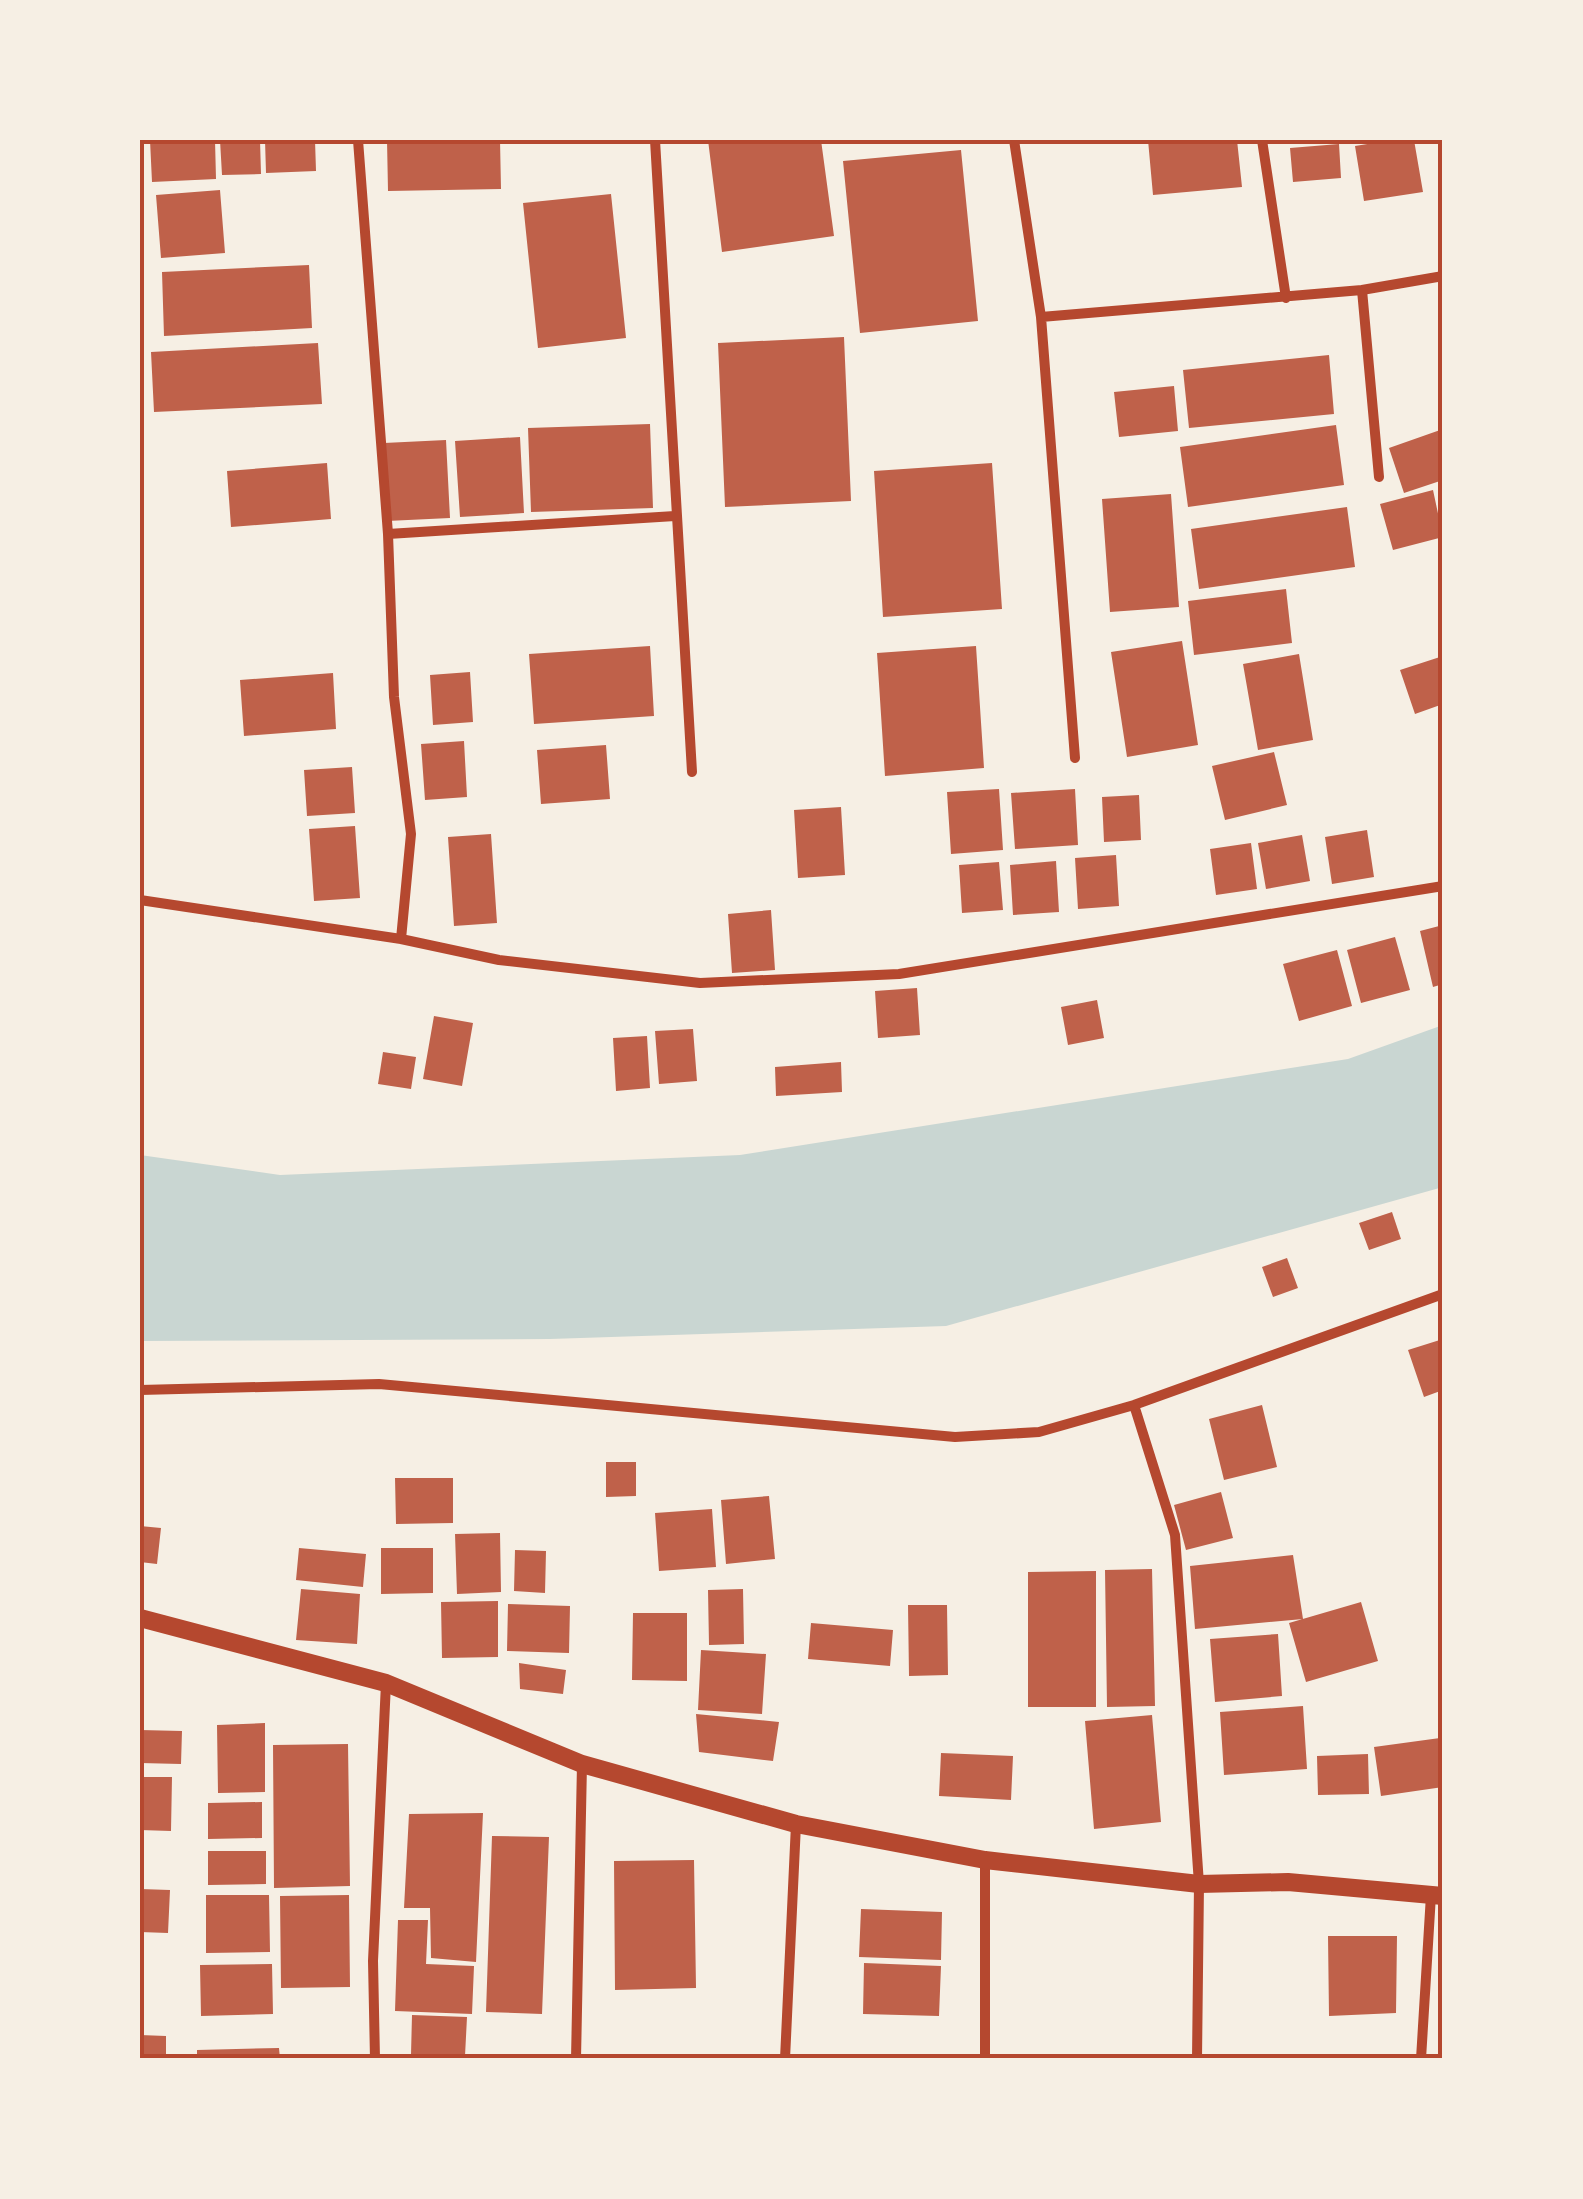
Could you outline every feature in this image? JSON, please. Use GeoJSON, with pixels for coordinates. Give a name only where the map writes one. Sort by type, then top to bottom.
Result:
{"type":"FeatureCollection","features":[{"type":"Feature","properties":{"kind":"street"},"geometry":{"type":"LineString","coordinates":[[358,140],[388,534],[394,697],[411,834],[401,939]]}},
{"type":"Feature","properties":{"kind":"street"},"geometry":{"type":"LineString","coordinates":[[655,140],[692,772]]}},
{"type":"Feature","properties":{"kind":"street"},"geometry":{"type":"LineString","coordinates":[[1014,140],[1040,317],[1075,758]]}},
{"type":"Feature","properties":{"kind":"street"},"geometry":{"type":"LineString","coordinates":[[1262,140],[1286,298]]}},
{"type":"Feature","properties":{"kind":"street"},"geometry":{"type":"LineString","coordinates":[[1040,317],[1286,298],[1443,276]]}},
{"type":"Feature","properties":{"kind":"street"},"geometry":{"type":"LineString","coordinates":[[1362,290],[1380,477]]}},
{"type":"Feature","properties":{"kind":"street"},"geometry":{"type":"LineString","coordinates":[[388,534],[675,516]]}},
{"type":"Feature","properties":{"kind":"street"},"geometry":{"type":"LineString","coordinates":[[140,900],[401,939],[499,960],[700,983],[899,974],[1443,886]]}},
{"type":"Feature","properties":{"kind":"street"},"geometry":{"type":"LineString","coordinates":[[140,1390],[379,1384],[955,1437],[1039,1432],[1134,1404],[1443,1294]]}},
{"type":"Feature","properties":{"kind":"street"},"geometry":{"type":"LineString","coordinates":[[1134,1404],[1175,1536],[1199,1884],[1197,2059]]}},
{"type":"Feature","properties":{"kind":"street"},"geometry":{"type":"LineString","coordinates":[[140,1618],[386,1683],[582,1764],[796,1824],[985,1860],[1199,1884],[1288,1882],[1437,1895],[1421,2059]]}},
{"type":"Feature","properties":{"kind":"street"},"geometry":{"type":"LineString","coordinates":[[376,2059],[373,1960],[386,1683]]}},
{"type":"Feature","properties":{"kind":"street"},"geometry":{"type":"LineString","coordinates":[[576,2059],[582,1764]]}},
{"type":"Feature","properties":{"kind":"street"},"geometry":{"type":"LineString","coordinates":[[785,2059],[796,1824]]}},
{"type":"Feature","properties":{"kind":"street"},"geometry":{"type":"LineString","coordinates":[[985,1860],[985,2059]]}},
{"type":"Feature","properties":{"kind":"shaded area"},"geometry":{"type":"Polygon","coordinates":[[[1443,1025],[1443,1187],[946,1326],[550,1339],[140,1341],[140,1155],[280,1175],[740,1155],[1348,1059],[1443,1025]]]}},
{"type":"Feature","properties":{"kind":"building"},"geometry":{"type":"Polygon","coordinates":[[[150,140],[215,140],[216,179],[152,182],[150,140]]]}},
{"type":"Feature","properties":{"kind":"building"},"geometry":{"type":"Polygon","coordinates":[[[220,140],[260,140],[261,174],[222,175],[220,140]]]}},
{"type":"Feature","properties":{"kind":"building"},"geometry":{"type":"Polygon","coordinates":[[[265,140],[315,140],[316,171],[266,173],[265,140]]]}},
{"type":"Feature","properties":{"kind":"building"},"geometry":{"type":"Polygon","coordinates":[[[387,140],[500,140],[501,189],[388,191],[387,140]]]}},
{"type":"Feature","properties":{"kind":"building"},"geometry":{"type":"Polygon","coordinates":[[[708,140],[821,140],[834,236],[722,252],[708,140]]]}},
{"type":"Feature","properties":{"kind":"building"},"geometry":{"type":"Polygon","coordinates":[[[1148,140],[1237,140],[1242,187],[1153,195],[1148,140]]]}},
{"type":"Feature","properties":{"kind":"building"},"geometry":{"type":"Polygon","coordinates":[[[1414,140],[1423,192],[1364,201],[1355,146],[1414,140]]]}},
{"type":"Feature","properties":{"kind":"building"},"geometry":{"type":"Polygon","coordinates":[[[1339,144],[1341,178],[1293,182],[1290,148],[1339,144]]]}},
{"type":"Feature","properties":{"kind":"building"},"geometry":{"type":"Polygon","coordinates":[[[961,150],[978,321],[860,333],[843,161],[961,150]]]}},
{"type":"Feature","properties":{"kind":"building"},"geometry":{"type":"Polygon","coordinates":[[[220,190],[225,253],[161,258],[156,195],[220,190]]]}},
{"type":"Feature","properties":{"kind":"building"},"geometry":{"type":"Polygon","coordinates":[[[611,194],[626,338],[538,348],[523,203],[611,194]]]}},
{"type":"Feature","properties":{"kind":"building"},"geometry":{"type":"Polygon","coordinates":[[[309,265],[312,328],[164,336],[162,272],[309,265]]]}},
{"type":"Feature","properties":{"kind":"building"},"geometry":{"type":"Polygon","coordinates":[[[844,337],[851,501],[725,507],[718,343],[844,337]]]}},
{"type":"Feature","properties":{"kind":"building"},"geometry":{"type":"Polygon","coordinates":[[[318,343],[322,404],[154,412],[151,352],[318,343]]]}},
{"type":"Feature","properties":{"kind":"building"},"geometry":{"type":"Polygon","coordinates":[[[1329,355],[1334,414],[1189,428],[1183,370],[1329,355]]]}},
{"type":"Feature","properties":{"kind":"building"},"geometry":{"type":"Polygon","coordinates":[[[1174,386],[1178,431],[1119,437],[1114,392],[1174,386]]]}},
{"type":"Feature","properties":{"kind":"building"},"geometry":{"type":"Polygon","coordinates":[[[650,424],[653,508],[531,512],[528,428],[650,424]]]}},
{"type":"Feature","properties":{"kind":"building"},"geometry":{"type":"Polygon","coordinates":[[[1336,425],[1344,485],[1188,507],[1180,447],[1336,425]]]}},
{"type":"Feature","properties":{"kind":"building"},"geometry":{"type":"Polygon","coordinates":[[[1443,429],[1443,480],[1404,493],[1389,448],[1443,429]]]}},
{"type":"Feature","properties":{"kind":"building"},"geometry":{"type":"Polygon","coordinates":[[[520,437],[524,513],[460,517],[455,441],[520,437]]]}},
{"type":"Feature","properties":{"kind":"building"},"geometry":{"type":"Polygon","coordinates":[[[446,440],[450,518],[387,521],[384,443],[446,440]]]}},
{"type":"Feature","properties":{"kind":"building"},"geometry":{"type":"Polygon","coordinates":[[[327,463],[331,519],[231,527],[227,471],[327,463]]]}},
{"type":"Feature","properties":{"kind":"building"},"geometry":{"type":"Polygon","coordinates":[[[992,463],[1002,609],[883,617],[874,471],[992,463]]]}},
{"type":"Feature","properties":{"kind":"building"},"geometry":{"type":"Polygon","coordinates":[[[1433,490],[1443,537],[1393,550],[1380,504],[1433,490]]]}},
{"type":"Feature","properties":{"kind":"building"},"geometry":{"type":"Polygon","coordinates":[[[1171,494],[1179,607],[1110,612],[1102,499],[1171,494]]]}},
{"type":"Feature","properties":{"kind":"building"},"geometry":{"type":"Polygon","coordinates":[[[1347,507],[1355,567],[1199,589],[1191,529],[1347,507]]]}},
{"type":"Feature","properties":{"kind":"building"},"geometry":{"type":"Polygon","coordinates":[[[1286,589],[1292,643],[1194,655],[1188,601],[1286,589]]]}},
{"type":"Feature","properties":{"kind":"building"},"geometry":{"type":"Polygon","coordinates":[[[1182,641],[1198,745],[1127,757],[1111,652],[1182,641]]]}},
{"type":"Feature","properties":{"kind":"building"},"geometry":{"type":"Polygon","coordinates":[[[650,646],[654,716],[534,724],[529,654],[650,646]]]}},
{"type":"Feature","properties":{"kind":"building"},"geometry":{"type":"Polygon","coordinates":[[[976,646],[984,768],[885,776],[877,653],[976,646]]]}},
{"type":"Feature","properties":{"kind":"building"},"geometry":{"type":"Polygon","coordinates":[[[1299,654],[1313,740],[1258,750],[1243,664],[1299,654]]]}},
{"type":"Feature","properties":{"kind":"building"},"geometry":{"type":"Polygon","coordinates":[[[1443,656],[1443,704],[1415,714],[1400,670],[1443,656]]]}},
{"type":"Feature","properties":{"kind":"building"},"geometry":{"type":"Polygon","coordinates":[[[470,672],[473,722],[433,725],[430,675],[470,672]]]}},
{"type":"Feature","properties":{"kind":"building"},"geometry":{"type":"Polygon","coordinates":[[[333,673],[336,729],[244,736],[240,680],[333,673]]]}},
{"type":"Feature","properties":{"kind":"building"},"geometry":{"type":"Polygon","coordinates":[[[464,741],[467,797],[425,800],[421,744],[464,741]]]}},
{"type":"Feature","properties":{"kind":"building"},"geometry":{"type":"Polygon","coordinates":[[[606,745],[610,799],[541,804],[537,750],[606,745]]]}},
{"type":"Feature","properties":{"kind":"building"},"geometry":{"type":"Polygon","coordinates":[[[1274,752],[1287,805],[1225,820],[1212,766],[1274,752]]]}},
{"type":"Feature","properties":{"kind":"building"},"geometry":{"type":"Polygon","coordinates":[[[352,767],[355,813],[307,816],[304,770],[352,767]]]}},
{"type":"Feature","properties":{"kind":"building"},"geometry":{"type":"Polygon","coordinates":[[[999,789],[1003,850],[951,854],[947,792],[999,789]]]}},
{"type":"Feature","properties":{"kind":"building"},"geometry":{"type":"Polygon","coordinates":[[[1075,789],[1078,845],[1015,849],[1011,793],[1075,789]]]}},
{"type":"Feature","properties":{"kind":"building"},"geometry":{"type":"Polygon","coordinates":[[[1139,795],[1141,840],[1104,842],[1102,797],[1139,795]]]}},
{"type":"Feature","properties":{"kind":"building"},"geometry":{"type":"Polygon","coordinates":[[[841,807],[845,875],[798,878],[794,810],[841,807]]]}},
{"type":"Feature","properties":{"kind":"building"},"geometry":{"type":"Polygon","coordinates":[[[355,826],[360,898],[314,901],[309,829],[355,826]]]}},
{"type":"Feature","properties":{"kind":"building"},"geometry":{"type":"Polygon","coordinates":[[[1367,830],[1374,877],[1332,884],[1325,837],[1367,830]]]}},
{"type":"Feature","properties":{"kind":"building"},"geometry":{"type":"Polygon","coordinates":[[[491,834],[497,923],[454,926],[448,837],[491,834]]]}},
{"type":"Feature","properties":{"kind":"building"},"geometry":{"type":"Polygon","coordinates":[[[1302,835],[1310,881],[1266,889],[1258,843],[1302,835]]]}},
{"type":"Feature","properties":{"kind":"building"},"geometry":{"type":"Polygon","coordinates":[[[1251,843],[1257,889],[1216,895],[1210,849],[1251,843]]]}},
{"type":"Feature","properties":{"kind":"building"},"geometry":{"type":"Polygon","coordinates":[[[1116,855],[1119,906],[1078,909],[1075,858],[1116,855]]]}},
{"type":"Feature","properties":{"kind":"building"},"geometry":{"type":"Polygon","coordinates":[[[1056,861],[1059,912],[1013,915],[1010,865],[1056,861]]]}},
{"type":"Feature","properties":{"kind":"building"},"geometry":{"type":"Polygon","coordinates":[[[999,862],[1003,910],[962,913],[959,865],[999,862]]]}},
{"type":"Feature","properties":{"kind":"building"},"geometry":{"type":"Polygon","coordinates":[[[771,910],[775,970],[732,973],[728,914],[771,910]]]}},
{"type":"Feature","properties":{"kind":"building"},"geometry":{"type":"Polygon","coordinates":[[[1443,925],[1443,984],[1433,987],[1420,931],[1443,925]]]}},
{"type":"Feature","properties":{"kind":"building"},"geometry":{"type":"Polygon","coordinates":[[[1395,937],[1410,990],[1361,1003],[1347,950],[1395,937]]]}},
{"type":"Feature","properties":{"kind":"building"},"geometry":{"type":"Polygon","coordinates":[[[1337,950],[1352,1006],[1299,1021],[1283,964],[1337,950]]]}},
{"type":"Feature","properties":{"kind":"building"},"geometry":{"type":"Polygon","coordinates":[[[917,988],[920,1035],[878,1038],[875,991],[917,988]]]}},
{"type":"Feature","properties":{"kind":"building"},"geometry":{"type":"Polygon","coordinates":[[[1097,1000],[1104,1038],[1068,1045],[1061,1007],[1097,1000]]]}},
{"type":"Feature","properties":{"kind":"building"},"geometry":{"type":"Polygon","coordinates":[[[434,1016],[473,1023],[462,1086],[423,1079],[434,1016]]]}},
{"type":"Feature","properties":{"kind":"building"},"geometry":{"type":"Polygon","coordinates":[[[693,1029],[697,1081],[659,1084],[655,1031],[693,1029]]]}},
{"type":"Feature","properties":{"kind":"building"},"geometry":{"type":"Polygon","coordinates":[[[647,1036],[650,1088],[616,1091],[613,1038],[647,1036]]]}},
{"type":"Feature","properties":{"kind":"building"},"geometry":{"type":"Polygon","coordinates":[[[383,1052],[416,1057],[411,1089],[378,1084],[383,1052]]]}},
{"type":"Feature","properties":{"kind":"building"},"geometry":{"type":"Polygon","coordinates":[[[841,1062],[842,1092],[776,1096],[775,1067],[841,1062]]]}},
{"type":"Feature","properties":{"kind":"building"},"geometry":{"type":"Polygon","coordinates":[[[1392,1212],[1401,1239],[1369,1250],[1359,1223],[1392,1212]]]}},
{"type":"Feature","properties":{"kind":"building"},"geometry":{"type":"Polygon","coordinates":[[[1287,1258],[1298,1288],[1273,1297],[1262,1267],[1287,1258]]]}},
{"type":"Feature","properties":{"kind":"building"},"geometry":{"type":"Polygon","coordinates":[[[1443,1339],[1443,1390],[1424,1397],[1408,1350],[1443,1339]]]}},
{"type":"Feature","properties":{"kind":"building"},"geometry":{"type":"Polygon","coordinates":[[[1262,1405],[1277,1467],[1224,1480],[1209,1419],[1262,1405]]]}},
{"type":"Feature","properties":{"kind":"building"},"geometry":{"type":"Polygon","coordinates":[[[606,1462],[636,1462],[636,1496],[606,1497],[606,1462]]]}},
{"type":"Feature","properties":{"kind":"building"},"geometry":{"type":"Polygon","coordinates":[[[395,1478],[453,1478],[453,1523],[396,1524],[395,1478]]]}},
{"type":"Feature","properties":{"kind":"building"},"geometry":{"type":"Polygon","coordinates":[[[1221,1492],[1233,1538],[1186,1550],[1174,1505],[1221,1492]]]}},
{"type":"Feature","properties":{"kind":"building"},"geometry":{"type":"Polygon","coordinates":[[[769,1496],[775,1559],[726,1564],[721,1500],[769,1496]]]}},
{"type":"Feature","properties":{"kind":"building"},"geometry":{"type":"Polygon","coordinates":[[[712,1509],[716,1567],[659,1571],[655,1513],[712,1509]]]}},
{"type":"Feature","properties":{"kind":"building"},"geometry":{"type":"Polygon","coordinates":[[[140,1526],[161,1528],[157,1564],[140,1562],[140,1526]]]}},
{"type":"Feature","properties":{"kind":"building"},"geometry":{"type":"Polygon","coordinates":[[[500,1533],[501,1592],[457,1594],[455,1534],[500,1533]]]}},
{"type":"Feature","properties":{"kind":"building"},"geometry":{"type":"Polygon","coordinates":[[[299,1548],[366,1554],[363,1587],[296,1580],[299,1548]]]}},
{"type":"Feature","properties":{"kind":"building"},"geometry":{"type":"Polygon","coordinates":[[[381,1548],[433,1548],[433,1593],[381,1594],[381,1548]]]}},
{"type":"Feature","properties":{"kind":"building"},"geometry":{"type":"Polygon","coordinates":[[[515,1550],[546,1551],[545,1593],[514,1591],[515,1550]]]}},
{"type":"Feature","properties":{"kind":"building"},"geometry":{"type":"Polygon","coordinates":[[[1293,1555],[1303,1619],[1195,1629],[1190,1566],[1293,1555]]]}},
{"type":"Feature","properties":{"kind":"building"},"geometry":{"type":"Polygon","coordinates":[[[1152,1569],[1155,1706],[1107,1707],[1105,1570],[1152,1569]]]}},
{"type":"Feature","properties":{"kind":"building"},"geometry":{"type":"Polygon","coordinates":[[[1096,1571],[1096,1707],[1028,1707],[1028,1572],[1096,1571]]]}},
{"type":"Feature","properties":{"kind":"building"},"geometry":{"type":"Polygon","coordinates":[[[301,1589],[360,1594],[357,1644],[296,1640],[301,1589]]]}},
{"type":"Feature","properties":{"kind":"building"},"geometry":{"type":"Polygon","coordinates":[[[743,1589],[744,1644],[709,1645],[708,1590],[743,1589]]]}},
{"type":"Feature","properties":{"kind":"building"},"geometry":{"type":"Polygon","coordinates":[[[498,1601],[498,1657],[442,1658],[441,1602],[498,1601]]]}},
{"type":"Feature","properties":{"kind":"building"},"geometry":{"type":"Polygon","coordinates":[[[1361,1602],[1378,1661],[1306,1682],[1289,1623],[1361,1602]]]}},
{"type":"Feature","properties":{"kind":"building"},"geometry":{"type":"Polygon","coordinates":[[[508,1604],[570,1606],[569,1653],[507,1651],[508,1604]]]}},
{"type":"Feature","properties":{"kind":"building"},"geometry":{"type":"Polygon","coordinates":[[[908,1605],[947,1605],[948,1675],[909,1676],[908,1605]]]}},
{"type":"Feature","properties":{"kind":"building"},"geometry":{"type":"Polygon","coordinates":[[[633,1613],[687,1613],[687,1681],[632,1680],[633,1613]]]}},
{"type":"Feature","properties":{"kind":"building"},"geometry":{"type":"Polygon","coordinates":[[[811,1623],[893,1630],[890,1666],[808,1659],[811,1623]]]}},
{"type":"Feature","properties":{"kind":"building"},"geometry":{"type":"Polygon","coordinates":[[[1278,1634],[1282,1696],[1215,1702],[1210,1639],[1278,1634]]]}},
{"type":"Feature","properties":{"kind":"building"},"geometry":{"type":"Polygon","coordinates":[[[701,1650],[766,1654],[762,1714],[698,1710],[701,1650]]]}},
{"type":"Feature","properties":{"kind":"building"},"geometry":{"type":"Polygon","coordinates":[[[519,1663],[566,1670],[563,1694],[520,1689],[519,1663]]]}},
{"type":"Feature","properties":{"kind":"building"},"geometry":{"type":"Polygon","coordinates":[[[1303,1706],[1307,1769],[1224,1775],[1220,1712],[1303,1706]]]}},
{"type":"Feature","properties":{"kind":"building"},"geometry":{"type":"Polygon","coordinates":[[[696,1714],[779,1722],[773,1761],[699,1752],[696,1714]]]}},
{"type":"Feature","properties":{"kind":"building"},"geometry":{"type":"Polygon","coordinates":[[[1152,1715],[1161,1822],[1094,1829],[1085,1721],[1152,1715]]]}},
{"type":"Feature","properties":{"kind":"building"},"geometry":{"type":"Polygon","coordinates":[[[265,1723],[265,1792],[218,1793],[217,1725],[265,1723]]]}},
{"type":"Feature","properties":{"kind":"building"},"geometry":{"type":"Polygon","coordinates":[[[140,1730],[182,1731],[181,1764],[140,1763],[140,1730]]]}},
{"type":"Feature","properties":{"kind":"building"},"geometry":{"type":"Polygon","coordinates":[[[1440,1738],[1443,1787],[1381,1796],[1374,1747],[1440,1738]]]}},
{"type":"Feature","properties":{"kind":"building"},"geometry":{"type":"Polygon","coordinates":[[[348,1744],[350,1886],[274,1888],[273,1745],[348,1744]]]}},
{"type":"Feature","properties":{"kind":"building"},"geometry":{"type":"Polygon","coordinates":[[[941,1753],[1013,1756],[1011,1800],[939,1796],[941,1753]]]}},
{"type":"Feature","properties":{"kind":"building"},"geometry":{"type":"Polygon","coordinates":[[[1368,1754],[1369,1794],[1318,1795],[1317,1756],[1368,1754]]]}},
{"type":"Feature","properties":{"kind":"building"},"geometry":{"type":"Polygon","coordinates":[[[140,1777],[172,1777],[171,1831],[140,1830],[140,1777]]]}},
{"type":"Feature","properties":{"kind":"building"},"geometry":{"type":"Polygon","coordinates":[[[262,1802],[262,1838],[208,1839],[208,1803],[262,1802]]]}},
{"type":"Feature","properties":{"kind":"building"},"geometry":{"type":"Polygon","coordinates":[[[483,1813],[476,1962],[431,1958],[430,1908],[404,1908],[409,1814],[483,1813]]]}},
{"type":"Feature","properties":{"kind":"building"},"geometry":{"type":"Polygon","coordinates":[[[492,1836],[549,1837],[542,2014],[486,2012],[492,1836]]]}},
{"type":"Feature","properties":{"kind":"building"},"geometry":{"type":"Polygon","coordinates":[[[208,1851],[266,1851],[266,1884],[208,1885],[208,1851]]]}},
{"type":"Feature","properties":{"kind":"building"},"geometry":{"type":"Polygon","coordinates":[[[694,1860],[696,1988],[615,1990],[614,1861],[694,1860]]]}},
{"type":"Feature","properties":{"kind":"building"},"geometry":{"type":"Polygon","coordinates":[[[140,1889],[170,1890],[168,1933],[140,1932],[140,1889]]]}},
{"type":"Feature","properties":{"kind":"building"},"geometry":{"type":"Polygon","coordinates":[[[206,1895],[269,1895],[270,1952],[206,1953],[206,1895]]]}},
{"type":"Feature","properties":{"kind":"building"},"geometry":{"type":"Polygon","coordinates":[[[349,1895],[350,1987],[281,1988],[280,1896],[349,1895]]]}},
{"type":"Feature","properties":{"kind":"building"},"geometry":{"type":"Polygon","coordinates":[[[861,1909],[942,1912],[941,1960],[859,1957],[861,1909]]]}},
{"type":"Feature","properties":{"kind":"building"},"geometry":{"type":"Polygon","coordinates":[[[398,1920],[428,1920],[426,1964],[474,1966],[472,2014],[395,2011],[398,1920]]]}},
{"type":"Feature","properties":{"kind":"building"},"geometry":{"type":"Polygon","coordinates":[[[1328,1936],[1397,1936],[1396,2013],[1329,2016],[1328,1936]]]}},
{"type":"Feature","properties":{"kind":"building"},"geometry":{"type":"Polygon","coordinates":[[[864,1963],[941,1966],[939,2016],[863,2014],[864,1963]]]}},
{"type":"Feature","properties":{"kind":"building"},"geometry":{"type":"Polygon","coordinates":[[[272,1964],[273,2014],[201,2016],[200,1965],[272,1964]]]}},
{"type":"Feature","properties":{"kind":"building"},"geometry":{"type":"Polygon","coordinates":[[[412,2015],[467,2017],[465,2056],[411,2055],[412,2015]]]}},
{"type":"Feature","properties":{"kind":"building"},"geometry":{"type":"Polygon","coordinates":[[[140,2035],[166,2036],[166,2059],[140,2059],[140,2035]]]}},
{"type":"Feature","properties":{"kind":"building"},"geometry":{"type":"Polygon","coordinates":[[[279,2048],[280,2059],[197,2059],[197,2050],[279,2048]]]}}]}
